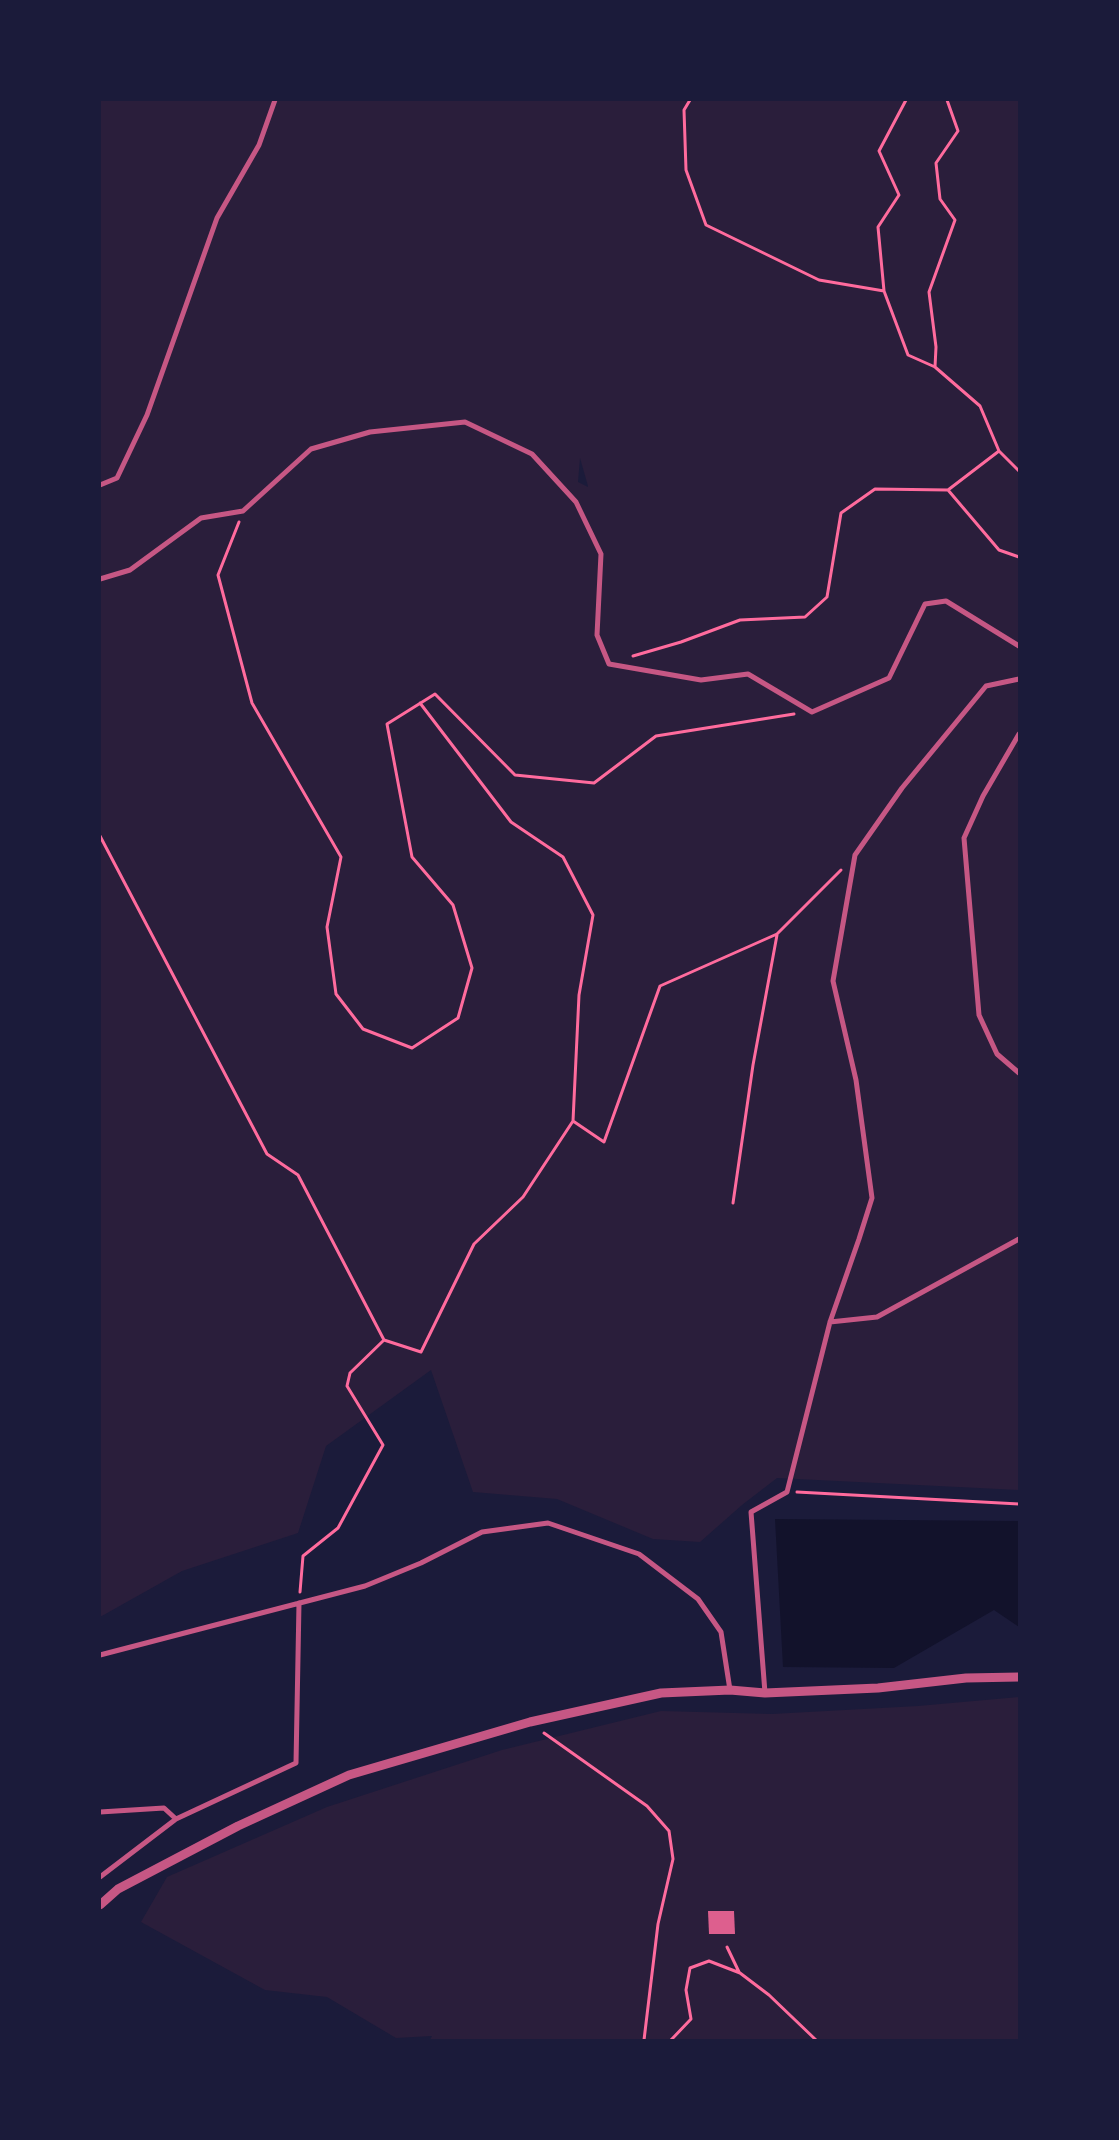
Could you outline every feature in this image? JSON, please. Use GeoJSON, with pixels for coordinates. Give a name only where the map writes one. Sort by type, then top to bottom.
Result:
{"type":"FeatureCollection","features":[{"type":"Feature","properties":{"kind":"street"},"geometry":{"type":"LineString","coordinates":[[100,485],[117,478],[147,415],[217,218],[259,145],[275,100]]}},
{"type":"Feature","properties":{"kind":"street"},"geometry":{"type":"LineString","coordinates":[[100,579],[130,570],[201,518],[243,512],[311,449],[370,432],[465,422],[532,454],[576,502],[601,554],[598,635],[609,664],[701,680],[748,674],[812,712],[889,678],[925,604],[946,601],[1019,646]]}},
{"type":"Feature","properties":{"kind":"street"},"geometry":{"type":"LineString","coordinates":[[764,1693],[751,1512],[787,1492],[830,1322],[860,1239],[872,1198],[856,1080],[833,981],[855,855],[902,788],[986,686],[1019,679]]}},
{"type":"Feature","properties":{"kind":"street"},"geometry":{"type":"LineString","coordinates":[[1019,734],[983,796],[964,838],[980,1015],[998,1054],[1019,1073]]}},
{"type":"Feature","properties":{"kind":"street"},"geometry":{"type":"LineString","coordinates":[[830,1322],[877,1317],[1019,1238]]}},
{"type":"Feature","properties":{"kind":"street"},"geometry":{"type":"LineString","coordinates":[[100,1655],[365,1586],[421,1563],[482,1532],[548,1523],[639,1554],[698,1599],[721,1632],[730,1690]]}},
{"type":"Feature","properties":{"kind":"street"},"geometry":{"type":"LineString","coordinates":[[100,1877],[176,1819],[296,1763],[299,1603]]}},
{"type":"Feature","properties":{"kind":"street"},"geometry":{"type":"LineString","coordinates":[[100,1905],[118,1889],[238,1826],[349,1775],[530,1722],[661,1693],[730,1690],[764,1693],[878,1688],[966,1678],[1019,1676]]}},
{"type":"Feature","properties":{"kind":"street"},"geometry":{"type":"LineString","coordinates":[[100,1812],[164,1808],[176,1819]]}},
{"type":"Feature","properties":{"kind":"path"},"geometry":{"type":"LineString","coordinates":[[690,100],[684,110],[686,170],[706,226],[819,280],[884,291]]}},
{"type":"Feature","properties":{"kind":"path"},"geometry":{"type":"LineString","coordinates":[[906,100],[879,151],[900,195],[878,227],[884,291],[908,355],[935,367],[980,406],[999,451],[1019,471]]}},
{"type":"Feature","properties":{"kind":"path"},"geometry":{"type":"LineString","coordinates":[[935,367],[936,347],[929,292],[954,220],[940,199],[936,164],[958,131],[947,100]]}},
{"type":"Feature","properties":{"kind":"path"},"geometry":{"type":"LineString","coordinates":[[609,664],[681,642],[740,620],[805,617],[827,596],[840,513],[875,489],[948,490],[999,451]]}},
{"type":"Feature","properties":{"kind":"path"},"geometry":{"type":"LineString","coordinates":[[948,490],[999,550],[1019,557]]}},
{"type":"Feature","properties":{"kind":"path"},"geometry":{"type":"LineString","coordinates":[[243,512],[218,575],[252,703],[341,857],[327,927],[336,994],[363,1029],[412,1048],[458,1018],[472,968],[453,905],[412,857],[388,724],[435,694],[515,775],[594,784],[656,736],[812,712]]}},
{"type":"Feature","properties":{"kind":"path"},"geometry":{"type":"LineString","coordinates":[[100,836],[267,1154],[298,1175],[384,1340],[421,1352],[474,1244],[523,1197],[573,1121],[579,995],[593,915],[563,857],[511,822],[420,703]]}},
{"type":"Feature","properties":{"kind":"path"},"geometry":{"type":"LineString","coordinates":[[573,1121],[604,1142],[660,986],[777,934],[855,855]]}},
{"type":"Feature","properties":{"kind":"path"},"geometry":{"type":"LineString","coordinates":[[733,1203],[753,1065],[777,934]]}},
{"type":"Feature","properties":{"kind":"path"},"geometry":{"type":"LineString","coordinates":[[299,1603],[303,1556],[338,1528],[383,1445],[347,1386],[350,1373],[384,1340]]}},
{"type":"Feature","properties":{"kind":"path"},"geometry":{"type":"LineString","coordinates":[[787,1492],[1019,1504]]}},
{"type":"Feature","properties":{"kind":"path"},"geometry":{"type":"LineString","coordinates":[[530,1722],[647,1806],[669,1831],[673,1859],[658,1924],[644,2040]]}},
{"type":"Feature","properties":{"kind":"path"},"geometry":{"type":"LineString","coordinates":[[727,1947],[740,1973]]}},
{"type":"Feature","properties":{"kind":"path"},"geometry":{"type":"LineString","coordinates":[[671,2040],[691,2019],[686,1990],[690,1968],[709,1961],[740,1973],[769,1995],[816,2040]]}},
{"type":"Feature","properties":{"kind":"shaded area"},"geometry":{"type":"Polygon","coordinates":[[[100,100],[1019,100],[1019,1490],[777,1478],[742,1505],[700,1542],[653,1539],[557,1499],[473,1492],[431,1370],[326,1446],[298,1533],[182,1571],[100,1617],[100,100]],[[580,458],[578,482],[588,487],[580,458]]]}},
{"type":"Feature","properties":{"kind":"shaded area"},"geometry":{"type":"Polygon","coordinates":[[[775,1519],[1019,1521],[1019,1627],[994,1610],[894,1668],[783,1667],[775,1519]]]}},
{"type":"Feature","properties":{"kind":"shaded area"},"geometry":{"type":"Polygon","coordinates":[[[1019,1697],[1019,2040],[430,2040],[432,2036],[396,2038],[327,1997],[265,1990],[141,1922],[167,1877],[327,1807],[502,1750],[661,1711],[772,1714],[918,1706],[1019,1697]]]}},
{"type":"Feature","properties":{"kind":"building"},"geometry":{"type":"Polygon","coordinates":[[[708,1911],[734,1911],[735,1934],[709,1934],[708,1911]]]}}]}
